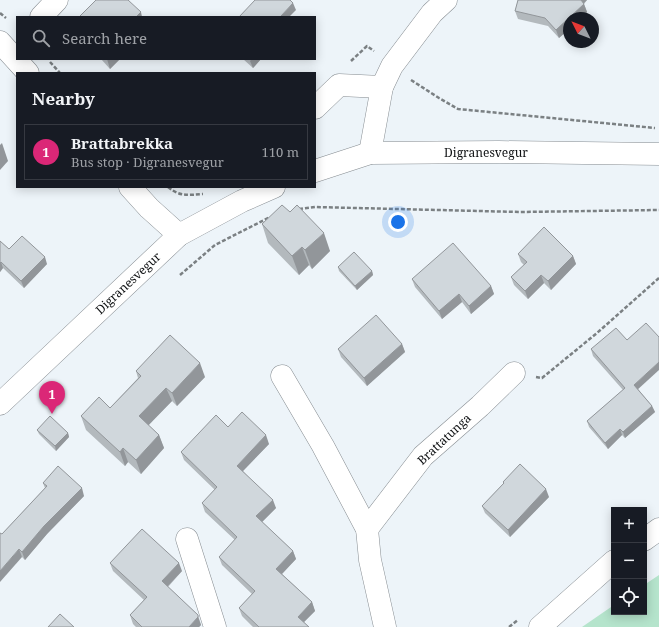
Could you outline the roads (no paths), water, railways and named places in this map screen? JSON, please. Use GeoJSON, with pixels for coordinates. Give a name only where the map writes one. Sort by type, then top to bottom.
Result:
{"type":"FeatureCollection","features":[{"type":"Feature","properties":{"kind":"street"},"geometry":{"type":"LineString","coordinates":[[42,16],[57,0]]}},
{"type":"Feature","properties":{"kind":"street"},"geometry":{"type":"LineString","coordinates":[[370,153],[382,87],[392,66],[432,13],[446,0]]}},
{"type":"Feature","properties":{"kind":"street"},"geometry":{"type":"LineString","coordinates":[[6,48],[16,59]]}},
{"type":"Feature","properties":{"kind":"street"},"geometry":{"type":"LineString","coordinates":[[17,60],[27,72]]}},
{"type":"Feature","properties":{"kind":"street"},"geometry":{"type":"LineString","coordinates":[[316,107],[339,85],[382,87]]}},
{"type":"Feature","properties":{"kind":"street","name":"Digranesvegur"},"geometry":{"type":"LineString","coordinates":[[316,171],[370,153],[499,152],[659,154]]}},
{"type":"Feature","properties":{"kind":"street"},"geometry":{"type":"LineString","coordinates":[[131,188],[149,208],[179,235]]}},
{"type":"Feature","properties":{"kind":"street","name":"Digranesvegur"},"geometry":{"type":"LineString","coordinates":[[0,404],[179,235],[242,201],[272,188]]}},
{"type":"Feature","properties":{"kind":"street","name":"Brattatunga"},"geometry":{"type":"LineString","coordinates":[[367,530],[423,456],[480,406],[514,373]]}},
{"type":"Feature","properties":{"kind":"street"},"geometry":{"type":"LineString","coordinates":[[282,376],[327,452],[367,530],[370,560],[385,627]]}},
{"type":"Feature","properties":{"kind":"street"},"geometry":{"type":"LineString","coordinates":[[647,538],[659,529]]}},
{"type":"Feature","properties":{"kind":"street"},"geometry":{"type":"LineString","coordinates":[[187,539],[215,627]]}},
{"type":"Feature","properties":{"kind":"street"},"geometry":{"type":"LineString","coordinates":[[540,627],[611,564]]}},
{"type":"Feature","properties":{"kind":"place","name":"Brattabrekka"},"geometry":{"type":"Point","coordinates":[52,414]}}]}
